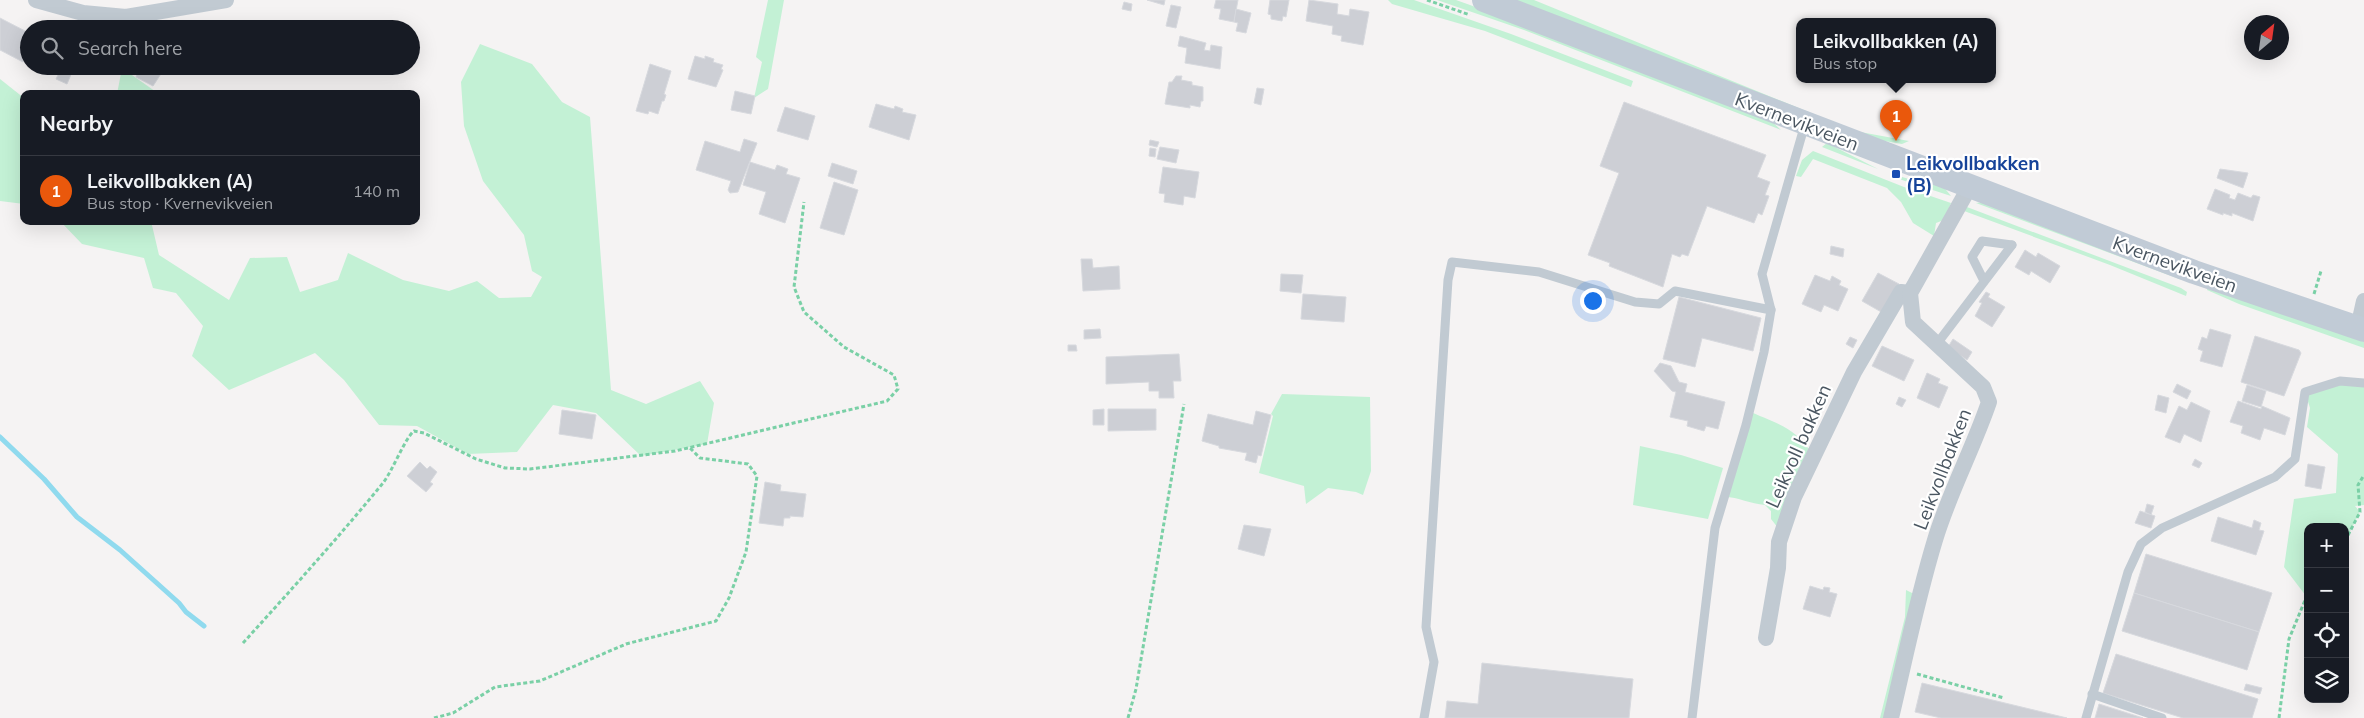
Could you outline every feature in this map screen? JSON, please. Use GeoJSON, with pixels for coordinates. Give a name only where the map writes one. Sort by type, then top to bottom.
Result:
{"type":"FeatureCollection","features":[{"type":"Feature","properties":{"kind":"main road","name":"Kvernevikveien"},"geometry":{"type":"LineString","coordinates":[[1484,0],[2194,272],[2361,329]]}},
{"type":"Feature","properties":{"kind":"street"},"geometry":{"type":"LineString","coordinates":[[36,0],[83,13],[126,17],[226,0]]}},
{"type":"Feature","properties":{"kind":"street"},"geometry":{"type":"LineString","coordinates":[[1910,293],[1970,186]]}},
{"type":"Feature","properties":{"kind":"street","name":"Leikvoll bakken"},"geometry":{"type":"LineString","coordinates":[[1766,638],[1778,568],[1779,542],[1794,497],[1854,372],[1901,292],[1910,293]]}},
{"type":"Feature","properties":{"kind":"street","name":"Leikvollbakken"},"geometry":{"type":"LineString","coordinates":[[1891,718],[1935,540],[1953,488],[1976,439],[1989,402],[1983,387],[1913,322],[1910,293]]}},
{"type":"Feature","properties":{"kind":"street"},"geometry":{"type":"LineString","coordinates":[[2361,329],[2364,301]]}},
{"type":"Feature","properties":{"kind":"lane"},"geometry":{"type":"LineString","coordinates":[[1692,718],[1715,528],[1746,425],[1764,352],[1771,310],[1762,274],[1805,124]]}},
{"type":"Feature","properties":{"kind":"lane"},"geometry":{"type":"LineString","coordinates":[[1936,345],[1984,282],[1995,267],[2012,245],[1982,242],[1972,257],[1984,282]]}},
{"type":"Feature","properties":{"kind":"lane"},"geometry":{"type":"LineString","coordinates":[[1424,718],[1434,662],[1426,627],[1448,280],[1452,262],[1539,272],[1635,302],[1659,304],[1675,292],[1771,310]]}},
{"type":"Feature","properties":{"kind":"lane"},"geometry":{"type":"LineString","coordinates":[[2086,718],[2128,572],[2141,544],[2162,528],[2275,477],[2295,459],[2305,392],[2340,381],[2364,383]]}},
{"type":"Feature","properties":{"kind":"lane"},"geometry":{"type":"LineString","coordinates":[[2092,694],[2162,718]]}},
{"type":"Feature","properties":{"kind":"path"},"geometry":{"type":"LineString","coordinates":[[243,643],[338,537],[354,515],[384,481],[398,460],[408,435],[414,431],[424,433],[476,459],[506,468],[530,469],[590,463],[690,448],[887,402],[898,389],[894,375],[844,347],[804,312],[794,287],[804,202]]}},
{"type":"Feature","properties":{"kind":"path"},"geometry":{"type":"LineString","coordinates":[[1128,718],[1136,690],[1184,404]]}},
{"type":"Feature","properties":{"kind":"path"},"geometry":{"type":"LineString","coordinates":[[434,718],[453,713],[495,687],[540,682],[626,644],[716,621],[729,598],[746,552],[756,476],[748,464],[700,458],[690,448]]}},
{"type":"Feature","properties":{"kind":"path"},"geometry":{"type":"LineString","coordinates":[[2349,534],[2362,512],[2358,485],[2364,475]]}},
{"type":"Feature","properties":{"kind":"path"},"geometry":{"type":"LineString","coordinates":[[2279,718],[2289,640],[2304,603]]}},
{"type":"Feature","properties":{"kind":"path"},"geometry":{"type":"LineString","coordinates":[[1902,670],[2004,698]]}},
{"type":"Feature","properties":{"kind":"green space"},"geometry":{"type":"Polygon","coordinates":[[[768,0],[784,0],[768,89],[754,98],[762,62],[756,57],[768,0]]]}},
{"type":"Feature","properties":{"kind":"green space"},"geometry":{"type":"Polygon","coordinates":[[[1388,0],[1414,0],[1511,34],[1633,81],[1631,87],[1485,31],[1392,4],[1388,0]]]}},
{"type":"Feature","properties":{"kind":"green space"},"geometry":{"type":"Polygon","coordinates":[[[1437,0],[1456,0],[1470,5],[1769,119],[1781,130],[1524,30],[1437,0]]]}},
{"type":"Feature","properties":{"kind":"green space"},"geometry":{"type":"Polygon","coordinates":[[[1502,0],[1534,0],[1855,131],[1909,141],[1902,144],[1861,137],[1502,0]]]}},
{"type":"Feature","properties":{"kind":"green space"},"geometry":{"type":"Polygon","coordinates":[[[480,44],[532,64],[562,102],[590,117],[611,390],[646,404],[700,381],[714,403],[707,444],[641,456],[596,413],[553,405],[517,452],[468,454],[417,426],[379,425],[344,380],[315,353],[229,390],[192,356],[203,326],[176,293],[153,288],[144,258],[82,244],[64,225],[152,225],[159,255],[229,300],[250,258],[287,257],[300,292],[338,280],[348,253],[403,280],[449,291],[477,281],[499,298],[531,297],[542,277],[532,271],[524,235],[483,181],[464,126],[461,82],[480,44]]]}},
{"type":"Feature","properties":{"kind":"green space"},"geometry":{"type":"Polygon","coordinates":[[[121,75],[132,75],[153,90],[118,90],[121,75]]]}},
{"type":"Feature","properties":{"kind":"green space"},"geometry":{"type":"Polygon","coordinates":[[[0,79],[20,95],[20,204],[0,201],[0,79]]]}},
{"type":"Feature","properties":{"kind":"green space"},"geometry":{"type":"Polygon","coordinates":[[[1827,143],[1878,169],[1822,147],[1827,143]]]}},
{"type":"Feature","properties":{"kind":"green space"},"geometry":{"type":"Polygon","coordinates":[[[1813,151],[1904,187],[1951,203],[1944,220],[1936,223],[1934,236],[1913,223],[1901,202],[1887,188],[1813,159],[1801,177],[1796,176],[1802,160],[1813,151]]]}},
{"type":"Feature","properties":{"kind":"green space"},"geometry":{"type":"Polygon","coordinates":[[[1892,174],[1942,185],[1951,196],[1902,180],[1892,174]]]}},
{"type":"Feature","properties":{"kind":"green space"},"geometry":{"type":"Polygon","coordinates":[[[1985,202],[2184,277],[2182,280],[1976,203],[1985,202]]]}},
{"type":"Feature","properties":{"kind":"green space"},"geometry":{"type":"Polygon","coordinates":[[[1959,204],[2181,288],[2187,292],[2186,296],[2110,265],[1956,208],[1959,204]]]}},
{"type":"Feature","properties":{"kind":"green space"},"geometry":{"type":"Polygon","coordinates":[[[2208,286],[2364,342],[2364,348],[2239,304],[2207,290],[2208,286]]]}},
{"type":"Feature","properties":{"kind":"green space"},"geometry":{"type":"Polygon","coordinates":[[[2340,381],[2364,383],[2364,505],[2355,506],[2360,512],[2349,533],[2349,523],[2304,523],[2304,593],[2284,567],[2294,499],[2336,493],[2338,454],[2307,427],[2310,408],[2305,392],[2340,381]]]}},
{"type":"Feature","properties":{"kind":"green space"},"geometry":{"type":"Polygon","coordinates":[[[1282,394],[1370,397],[1371,471],[1363,495],[1356,492],[1328,488],[1306,504],[1304,486],[1259,473],[1273,416],[1271,414],[1282,394]]]}},
{"type":"Feature","properties":{"kind":"green space"},"geometry":{"type":"Polygon","coordinates":[[[1749,411],[1786,428],[1811,450],[1816,452],[1782,533],[1771,519],[1771,511],[1765,505],[1724,497],[1749,411]]]}},
{"type":"Feature","properties":{"kind":"green space"},"geometry":{"type":"Polygon","coordinates":[[[1640,446],[1681,455],[1723,468],[1708,519],[1633,505],[1640,446]]]}},
{"type":"Feature","properties":{"kind":"green space"},"geometry":{"type":"Polygon","coordinates":[[[1906,590],[1914,594],[1891,718],[1880,718],[1905,617],[1906,590]]]}},
{"type":"Feature","properties":{"kind":"building"},"geometry":{"type":"Polygon","coordinates":[[[1147,0],[1165,0],[1164,5],[1147,0]]]}},
{"type":"Feature","properties":{"kind":"building"},"geometry":{"type":"Polygon","coordinates":[[[1216,0],[1238,0],[1234,22],[1219,19],[1221,9],[1214,8],[1216,0]]]}},
{"type":"Feature","properties":{"kind":"building"},"geometry":{"type":"Polygon","coordinates":[[[1270,0],[1289,0],[1286,17],[1283,16],[1282,21],[1271,19],[1271,15],[1268,14],[1270,0]]]}},
{"type":"Feature","properties":{"kind":"building"},"geometry":{"type":"Polygon","coordinates":[[[1309,0],[1338,4],[1337,14],[1349,16],[1350,9],[1369,12],[1363,45],[1341,41],[1342,36],[1332,34],[1333,26],[1306,21],[1309,0]]]}},
{"type":"Feature","properties":{"kind":"building"},"geometry":{"type":"Polygon","coordinates":[[[1124,2],[1132,4],[1131,11],[1122,9],[1124,2]]]}},
{"type":"Feature","properties":{"kind":"building"},"geometry":{"type":"Polygon","coordinates":[[[1171,5],[1181,7],[1176,28],[1166,26],[1171,5]]]}},
{"type":"Feature","properties":{"kind":"building"},"geometry":{"type":"Polygon","coordinates":[[[1236,9],[1251,13],[1246,33],[1236,31],[1238,23],[1234,22],[1236,9]]]}},
{"type":"Feature","properties":{"kind":"building"},"geometry":{"type":"Polygon","coordinates":[[[0,18],[20,28],[20,60],[0,50],[0,18]]]}},
{"type":"Feature","properties":{"kind":"building"},"geometry":{"type":"Polygon","coordinates":[[[1180,36],[1206,43],[1204,50],[1210,51],[1211,45],[1222,47],[1220,69],[1185,63],[1187,48],[1178,46],[1180,36]]]}},
{"type":"Feature","properties":{"kind":"building"},"geometry":{"type":"Polygon","coordinates":[[[695,56],[705,59],[705,56],[714,59],[713,62],[723,65],[721,69],[723,70],[716,87],[688,79],[695,56]]]}},
{"type":"Feature","properties":{"kind":"building"},"geometry":{"type":"Polygon","coordinates":[[[650,64],[671,71],[664,94],[666,95],[658,114],[649,111],[648,114],[636,111],[650,64]]]}},
{"type":"Feature","properties":{"kind":"building"},"geometry":{"type":"Polygon","coordinates":[[[58,75],[71,75],[67,84],[56,79],[58,75]]]}},
{"type":"Feature","properties":{"kind":"building"},"geometry":{"type":"Polygon","coordinates":[[[137,75],[160,75],[153,86],[136,77],[137,75]]]}},
{"type":"Feature","properties":{"kind":"building"},"geometry":{"type":"Polygon","coordinates":[[[1176,76],[1182,76],[1181,80],[1192,82],[1192,85],[1203,87],[1203,101],[1201,101],[1200,107],[1190,105],[1190,108],[1165,104],[1169,82],[1172,82],[1176,76]]]}},
{"type":"Feature","properties":{"kind":"building"},"geometry":{"type":"Polygon","coordinates":[[[1257,88],[1264,89],[1261,105],[1254,103],[1257,88]]]}},
{"type":"Feature","properties":{"kind":"building"},"geometry":{"type":"Polygon","coordinates":[[[735,91],[755,96],[751,114],[731,110],[735,91]]]}},
{"type":"Feature","properties":{"kind":"building"},"geometry":{"type":"Polygon","coordinates":[[[1624,102],[1766,155],[1757,177],[1770,182],[1765,195],[1769,196],[1762,215],[1758,213],[1754,223],[1707,206],[1688,256],[1682,254],[1680,257],[1672,254],[1663,287],[1609,266],[1610,263],[1588,255],[1619,173],[1600,166],[1624,102]]]}},
{"type":"Feature","properties":{"kind":"building"},"geometry":{"type":"Polygon","coordinates":[[[876,104],[894,109],[895,106],[903,109],[902,112],[916,115],[909,140],[869,127],[876,104]]]}},
{"type":"Feature","properties":{"kind":"building"},"geometry":{"type":"Polygon","coordinates":[[[785,107],[815,116],[808,140],[777,131],[785,107]]]}},
{"type":"Feature","properties":{"kind":"building"},"geometry":{"type":"Polygon","coordinates":[[[744,139],[757,143],[738,192],[730,193],[728,190],[731,181],[696,170],[705,141],[740,152],[744,139]]]}},
{"type":"Feature","properties":{"kind":"building"},"geometry":{"type":"Polygon","coordinates":[[[1150,140],[1159,142],[1157,147],[1149,145],[1150,140]]]}},
{"type":"Feature","properties":{"kind":"building"},"geometry":{"type":"Polygon","coordinates":[[[1160,147],[1179,150],[1176,163],[1157,159],[1160,147]]]}},
{"type":"Feature","properties":{"kind":"building"},"geometry":{"type":"Polygon","coordinates":[[[1150,148],[1156,149],[1155,157],[1149,156],[1150,148]]]}},
{"type":"Feature","properties":{"kind":"building"},"geometry":{"type":"Polygon","coordinates":[[[750,162],[775,170],[777,165],[788,169],[786,174],[800,178],[785,223],[759,214],[766,192],[743,185],[750,162]]]}},
{"type":"Feature","properties":{"kind":"building"},"geometry":{"type":"Polygon","coordinates":[[[832,163],[857,171],[853,184],[828,176],[832,163]]]}},
{"type":"Feature","properties":{"kind":"building"},"geometry":{"type":"Polygon","coordinates":[[[1163,167],[1199,172],[1195,198],[1184,196],[1183,205],[1164,202],[1165,194],[1159,193],[1163,167]]]}},
{"type":"Feature","properties":{"kind":"building"},"geometry":{"type":"Polygon","coordinates":[[[2220,169],[2248,173],[2243,188],[2217,178],[2220,169]]]}},
{"type":"Feature","properties":{"kind":"building"},"geometry":{"type":"Polygon","coordinates":[[[834,182],[858,190],[844,235],[820,228],[834,182]]]}},
{"type":"Feature","properties":{"kind":"building"},"geometry":{"type":"Polygon","coordinates":[[[2215,189],[2230,195],[2229,198],[2235,200],[2238,193],[2251,198],[2253,195],[2260,197],[2253,221],[2232,213],[2232,216],[2223,213],[2223,215],[2207,209],[2215,189]]]}},
{"type":"Feature","properties":{"kind":"building"},"geometry":{"type":"Polygon","coordinates":[[[1831,246],[1844,249],[1843,257],[1830,254],[1831,246]]]}},
{"type":"Feature","properties":{"kind":"building"},"geometry":{"type":"Polygon","coordinates":[[[2025,250],[2036,257],[2038,253],[2060,266],[2050,283],[2031,271],[2029,275],[2015,267],[2025,250]]]}},
{"type":"Feature","properties":{"kind":"building"},"geometry":{"type":"Polygon","coordinates":[[[1081,259],[1092,259],[1093,268],[1119,266],[1120,289],[1083,291],[1081,259]]]}},
{"type":"Feature","properties":{"kind":"building"},"geometry":{"type":"Polygon","coordinates":[[[1878,273],[1899,284],[1883,313],[1862,301],[1878,273]]]}},
{"type":"Feature","properties":{"kind":"building"},"geometry":{"type":"Polygon","coordinates":[[[1281,274],[1303,275],[1301,293],[1280,291],[1281,274]]]}},
{"type":"Feature","properties":{"kind":"building"},"geometry":{"type":"Polygon","coordinates":[[[1815,275],[1830,281],[1832,276],[1841,281],[1839,285],[1848,289],[1838,311],[1824,305],[1821,312],[1802,304],[1815,275]]]}},
{"type":"Feature","properties":{"kind":"building"},"geometry":{"type":"Polygon","coordinates":[[[1986,292],[1990,294],[1988,297],[2005,307],[1992,327],[1975,316],[1982,303],[1979,302],[1986,292]]]}},
{"type":"Feature","properties":{"kind":"building"},"geometry":{"type":"Polygon","coordinates":[[[1303,294],[1346,297],[1344,322],[1301,319],[1303,294]]]}},
{"type":"Feature","properties":{"kind":"building"},"geometry":{"type":"Polygon","coordinates":[[[1679,297],[1761,318],[1753,351],[1702,338],[1695,367],[1663,359],[1679,297]]]}},
{"type":"Feature","properties":{"kind":"building"},"geometry":{"type":"Polygon","coordinates":[[[1100,329],[1101,338],[1084,339],[1084,330],[1100,329]]]}},
{"type":"Feature","properties":{"kind":"building"},"geometry":{"type":"Polygon","coordinates":[[[2210,329],[2231,335],[2222,367],[2200,361],[2203,351],[2198,349],[2202,337],[2207,339],[2210,329]]]}},
{"type":"Feature","properties":{"kind":"building"},"geometry":{"type":"Polygon","coordinates":[[[2255,336],[2299,350],[2301,353],[2284,396],[2241,382],[2255,336]]]}},
{"type":"Feature","properties":{"kind":"building"},"geometry":{"type":"Polygon","coordinates":[[[1850,337],[1857,340],[1853,348],[1846,344],[1850,337]]]}},
{"type":"Feature","properties":{"kind":"building"},"geometry":{"type":"Polygon","coordinates":[[[1953,339],[1972,352],[1967,360],[1948,347],[1953,339]]]}},
{"type":"Feature","properties":{"kind":"building"},"geometry":{"type":"Polygon","coordinates":[[[1068,345],[1076,345],[1077,351],[1068,351],[1068,345]]]}},
{"type":"Feature","properties":{"kind":"building"},"geometry":{"type":"Polygon","coordinates":[[[1882,346],[1914,360],[1904,381],[1872,366],[1882,346]]]}},
{"type":"Feature","properties":{"kind":"building"},"geometry":{"type":"Polygon","coordinates":[[[1179,354],[1181,381],[1173,381],[1174,398],[1159,398],[1159,391],[1149,391],[1149,382],[1106,384],[1106,357],[1179,354]]]}},
{"type":"Feature","properties":{"kind":"building"},"geometry":{"type":"Polygon","coordinates":[[[1660,363],[1671,366],[1679,382],[1687,384],[1685,392],[1725,402],[1718,429],[1706,426],[1704,431],[1687,426],[1688,421],[1670,417],[1676,392],[1672,391],[1654,371],[1660,363]]]}},
{"type":"Feature","properties":{"kind":"building"},"geometry":{"type":"Polygon","coordinates":[[[1927,373],[1940,379],[1938,383],[1948,387],[1939,408],[1917,398],[1927,373]]]}},
{"type":"Feature","properties":{"kind":"building"},"geometry":{"type":"Polygon","coordinates":[[[2177,384],[2191,391],[2187,399],[2173,392],[2177,384]]]}},
{"type":"Feature","properties":{"kind":"building"},"geometry":{"type":"Polygon","coordinates":[[[2247,385],[2266,391],[2261,407],[2242,401],[2247,385]]]}},
{"type":"Feature","properties":{"kind":"building"},"geometry":{"type":"Polygon","coordinates":[[[2158,395],[2169,398],[2166,413],[2155,410],[2158,395]]]}},
{"type":"Feature","properties":{"kind":"building"},"geometry":{"type":"Polygon","coordinates":[[[1899,397],[1906,400],[1902,407],[1896,404],[1899,397]]]}},
{"type":"Feature","properties":{"kind":"building"},"geometry":{"type":"Polygon","coordinates":[[[2238,401],[2261,409],[2262,406],[2290,418],[2285,435],[2264,428],[2260,440],[2241,433],[2243,426],[2230,422],[2238,401]]]}},
{"type":"Feature","properties":{"kind":"building"},"geometry":{"type":"Polygon","coordinates":[[[2191,402],[2210,411],[2201,442],[2184,434],[2180,443],[2165,437],[2179,406],[2187,410],[2191,402]]]}},
{"type":"Feature","properties":{"kind":"building"},"geometry":{"type":"Polygon","coordinates":[[[1104,409],[1104,425],[1093,425],[1093,410],[1104,409]]]}},
{"type":"Feature","properties":{"kind":"building"},"geometry":{"type":"Polygon","coordinates":[[[1108,409],[1156,409],[1156,430],[1108,431],[1108,409]]]}},
{"type":"Feature","properties":{"kind":"building"},"geometry":{"type":"Polygon","coordinates":[[[562,410],[596,415],[592,439],[559,434],[562,410]]]}},
{"type":"Feature","properties":{"kind":"building"},"geometry":{"type":"Polygon","coordinates":[[[1256,411],[1271,415],[1261,456],[1258,455],[1256,463],[1245,460],[1247,453],[1219,448],[1219,446],[1202,441],[1208,414],[1253,425],[1256,411]]]}},
{"type":"Feature","properties":{"kind":"building"},"geometry":{"type":"Polygon","coordinates":[[[2195,459],[2202,463],[2199,468],[2192,465],[2195,459]]]}},
{"type":"Feature","properties":{"kind":"building"},"geometry":{"type":"Polygon","coordinates":[[[420,462],[427,469],[430,466],[437,472],[430,482],[433,484],[426,492],[407,476],[420,462]]]}},
{"type":"Feature","properties":{"kind":"building"},"geometry":{"type":"Polygon","coordinates":[[[2308,464],[2325,467],[2321,489],[2305,486],[2308,464]]]}},
{"type":"Feature","properties":{"kind":"building"},"geometry":{"type":"Polygon","coordinates":[[[765,482],[781,485],[780,491],[806,494],[803,517],[790,516],[790,518],[784,518],[783,526],[759,523],[765,482]]]}},
{"type":"Feature","properties":{"kind":"building"},"geometry":{"type":"Polygon","coordinates":[[[2147,504],[2154,506],[2151,515],[2145,512],[2147,504]]]}},
{"type":"Feature","properties":{"kind":"building"},"geometry":{"type":"Polygon","coordinates":[[[2140,511],[2155,516],[2151,528],[2135,523],[2140,511]]]}},
{"type":"Feature","properties":{"kind":"building"},"geometry":{"type":"Polygon","coordinates":[[[2218,517],[2252,528],[2254,520],[2261,523],[2259,530],[2264,531],[2256,555],[2211,541],[2218,517]]]}},
{"type":"Feature","properties":{"kind":"building"},"geometry":{"type":"Polygon","coordinates":[[[1244,525],[1271,529],[1264,556],[1238,549],[1244,525]]]}},
{"type":"Feature","properties":{"kind":"building"},"geometry":{"type":"Polygon","coordinates":[[[2146,554],[2272,593],[2259,632],[2134,593],[2146,554]]]}},
{"type":"Feature","properties":{"kind":"building"},"geometry":{"type":"Polygon","coordinates":[[[1810,586],[1823,590],[1824,587],[1830,588],[1829,592],[1837,594],[1830,617],[1803,609],[1810,586]]]}},
{"type":"Feature","properties":{"kind":"building"},"geometry":{"type":"Polygon","coordinates":[[[2134,593],[2259,632],[2247,670],[2122,631],[2134,593]]]}},
{"type":"Feature","properties":{"kind":"building"},"geometry":{"type":"Polygon","coordinates":[[[2116,654],[2258,699],[2252,718],[2183,718],[2103,693],[2116,654]]]}},
{"type":"Feature","properties":{"kind":"building"},"geometry":{"type":"Polygon","coordinates":[[[1482,663],[1633,679],[1629,718],[1445,718],[1447,701],[1478,704],[1482,663]]]}},
{"type":"Feature","properties":{"kind":"building"},"geometry":{"type":"Polygon","coordinates":[[[1922,683],[2067,718],[1941,718],[1915,712],[1922,683]]]}},
{"type":"Feature","properties":{"kind":"building"},"geometry":{"type":"Polygon","coordinates":[[[2246,684],[2262,688],[2260,694],[2244,690],[2246,684]]]}},
{"type":"Feature","properties":{"kind":"building"},"geometry":{"type":"Polygon","coordinates":[[[2099,704],[2143,718],[2095,718],[2099,704]]]}},
{"type":"Feature","properties":{"kind":"waterway"},"geometry":{"type":"LineString","coordinates":[[0,437],[44,479],[77,517],[120,550],[179,603],[186,612],[204,626]]}},
{"type":"Feature","properties":{"kind":"place","name":"Leikvollbakken (A)"},"geometry":{"type":"Point","coordinates":[1896,141]}},
{"type":"Feature","properties":{"kind":"place","name":"Leikvollbakken (B)"},"geometry":{"type":"Point","coordinates":[1896,174]}}]}
